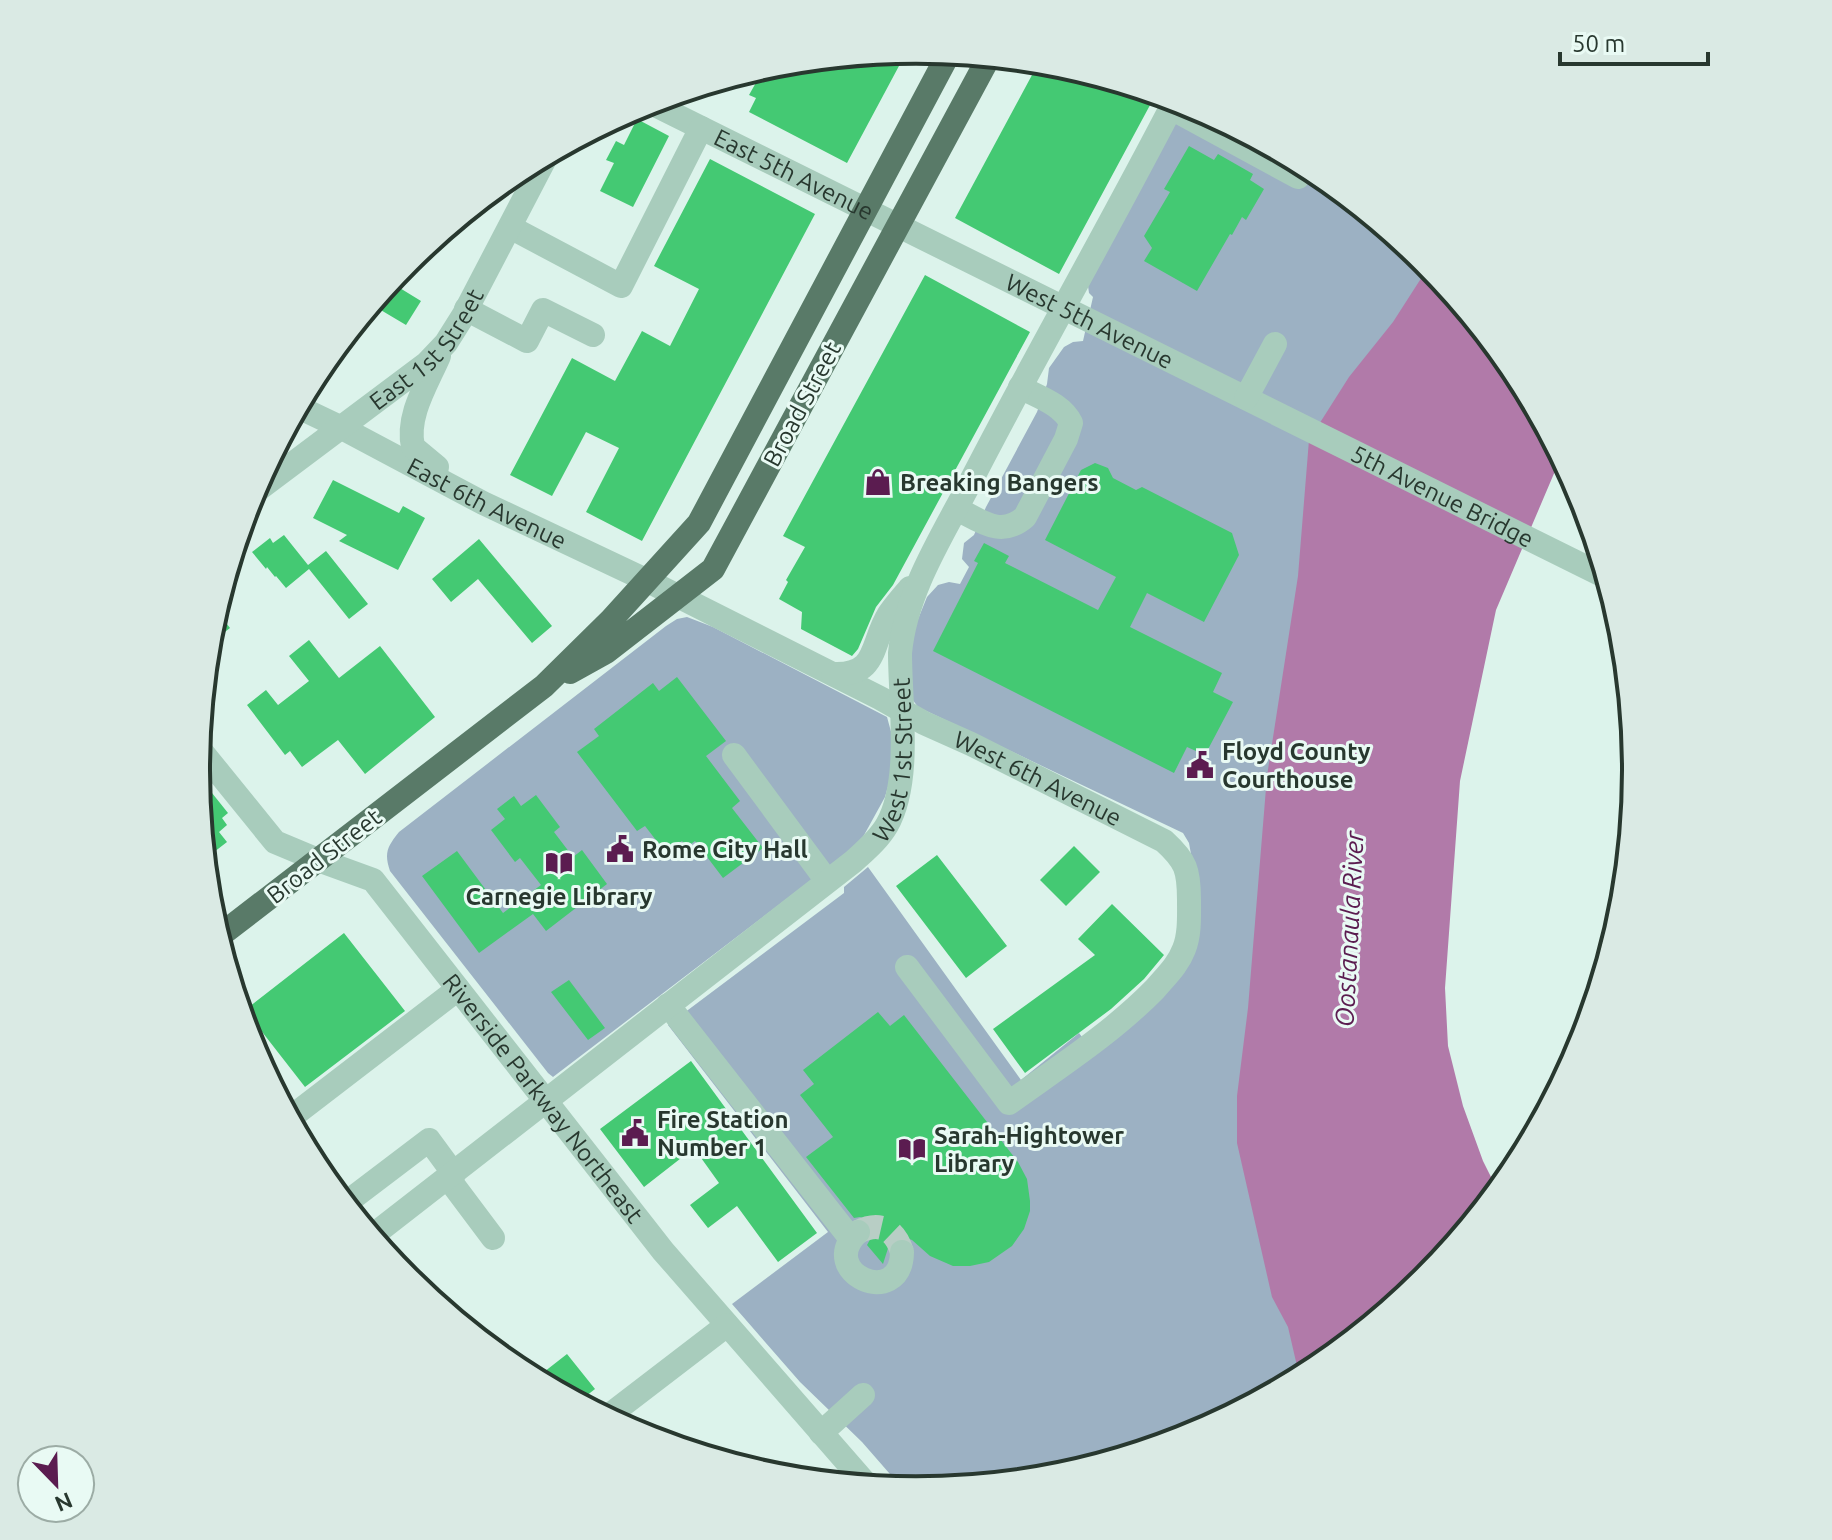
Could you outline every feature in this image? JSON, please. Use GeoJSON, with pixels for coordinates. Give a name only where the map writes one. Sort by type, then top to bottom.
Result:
{"type":"FeatureCollection","features":[{"type":"Feature","properties":{"kind":"main road","name":"Broad Street"},"geometry":{"type":"LineString","coordinates":[[229,929],[544,686],[611,620],[699,523],[943,65]]}},
{"type":"Feature","properties":{"kind":"main road","name":"Broad Street"},"geometry":{"type":"LineString","coordinates":[[544,686],[606,652],[713,569],[983,68]]}},
{"type":"Feature","properties":{"kind":"street","name":"East 5th Avenue"},"geometry":{"type":"LineString","coordinates":[[666,110],[898,226]]}},
{"type":"Feature","properties":{"kind":"street","name":"West 1st Street"},"geometry":{"type":"LineString","coordinates":[[380,1230],[854,861],[886,826],[896,805],[900,781],[902,633],[924,571],[1169,111]]}},
{"type":"Feature","properties":{"kind":"street"},"geometry":{"type":"LineString","coordinates":[[510,227],[621,286],[701,128]]}},
{"type":"Feature","properties":{"kind":"street"},"geometry":{"type":"LineString","coordinates":[[1247,147],[1298,177]]}},
{"type":"Feature","properties":{"kind":"street","name":"East 1st Street"},"geometry":{"type":"LineString","coordinates":[[274,477],[427,363],[446,343],[537,175]]}},
{"type":"Feature","properties":{"kind":"street","name":"West 5th Avenue"},"geometry":{"type":"LineString","coordinates":[[898,226],[1281,416]]}},
{"type":"Feature","properties":{"kind":"street"},"geometry":{"type":"LineString","coordinates":[[466,309],[527,341],[543,310],[593,335]]}},
{"type":"Feature","properties":{"kind":"street"},"geometry":{"type":"LineString","coordinates":[[446,343],[413,418],[413,447],[483,503]]}},
{"type":"Feature","properties":{"kind":"street"},"geometry":{"type":"LineString","coordinates":[[1246,398],[1275,344]]}},
{"type":"Feature","properties":{"kind":"street"},"geometry":{"type":"LineString","coordinates":[[957,509],[1001,528],[1010,528],[1019,523],[1065,442],[1071,423],[1066,414],[1020,387]]}},
{"type":"Feature","properties":{"kind":"street","name":"East 6th Avenue"},"geometry":{"type":"LineString","coordinates":[[308,412],[483,503],[679,597]]}},
{"type":"Feature","properties":{"kind":"street","name":"5th Avenue Bridge"},"geometry":{"type":"LineString","coordinates":[[1281,416],[1593,571]]}},
{"type":"Feature","properties":{"kind":"street"},"geometry":{"type":"LineString","coordinates":[[833,674],[853,673],[861,669],[870,658],[889,614],[924,571]]}},
{"type":"Feature","properties":{"kind":"street","name":"West 6th Avenue"},"geometry":{"type":"LineString","coordinates":[[679,597],[924,723],[1164,841],[1187,867],[1188,931],[1185,949],[1174,969],[1136,1009],[1009,1103],[907,967]]}},
{"type":"Feature","properties":{"kind":"street"},"geometry":{"type":"LineString","coordinates":[[734,755],[827,881]]}},
{"type":"Feature","properties":{"kind":"street","name":"Riverside Parkway Northeast"},"geometry":{"type":"LineString","coordinates":[[210,762],[275,842],[373,880],[663,1251],[856,1473]]}},
{"type":"Feature","properties":{"kind":"street"},"geometry":{"type":"LineString","coordinates":[[299,1111],[458,989]]}},
{"type":"Feature","properties":{"kind":"street"},"geometry":{"type":"LineString","coordinates":[[668,1005],[854,1236],[846,1253],[849,1268],[858,1278],[880,1282],[893,1276],[900,1265],[902,1252]]}},
{"type":"Feature","properties":{"kind":"street"},"geometry":{"type":"LineString","coordinates":[[354,1197],[429,1140],[493,1238]]}},
{"type":"Feature","properties":{"kind":"street"},"geometry":{"type":"LineString","coordinates":[[617,1409],[727,1325]]}},
{"type":"Feature","properties":{"kind":"street"},"geometry":{"type":"LineString","coordinates":[[821,1433],[863,1395]]}},
{"type":"Feature","properties":{"kind":"shaded area","name":"Floyd County Courthouse"},"geometry":{"type":"Polygon","coordinates":[[[1176,114],[1269,159],[1346,210],[1381,239],[1447,305],[1505,382],[1320,1349],[1228,1403],[1143,1439],[1099,1452],[1008,1470],[891,1475],[862,1442],[800,1382],[732,1304],[828,1232],[668,1025],[844,893],[844,887],[868,867],[1021,1080],[1079,1033],[1088,1045],[1179,973],[1194,871],[1189,843],[1183,833],[918,707],[912,699],[912,634],[927,597],[938,585],[949,582],[960,584],[969,567],[962,559],[964,543],[974,535],[1037,412],[1049,368],[1064,347],[1083,341],[1093,297],[1088,286],[1176,114]]]}},
{"type":"Feature","properties":{"kind":"shaded area","name":"Rome City Hall"},"geometry":{"type":"Polygon","coordinates":[[[687,617],[713,627],[887,717],[893,739],[891,776],[885,797],[863,837],[847,855],[553,1077],[390,871],[388,850],[399,832],[666,626],[687,617]]]}},
{"type":"Feature","properties":{"kind":"water","name":"Oostanaula River"},"geometry":{"type":"Polygon","coordinates":[[[1421,278],[1476,340],[1503,378],[1555,471],[1496,610],[1460,781],[1445,988],[1448,1046],[1463,1106],[1492,1178],[1447,1235],[1415,1269],[1346,1330],[1297,1364],[1288,1327],[1272,1297],[1237,1143],[1237,1096],[1248,1008],[1267,776],[1298,576],[1309,440],[1349,377],[1393,322],[1421,278]]]}},
{"type":"Feature","properties":{"kind":"building"},"geometry":{"type":"Polygon","coordinates":[[[900,65],[847,163],[749,112],[756,98],[749,95],[756,83],[778,78],[824,70],[900,65]]]}},
{"type":"Feature","properties":{"kind":"building"},"geometry":{"type":"Polygon","coordinates":[[[1032,74],[1099,88],[1151,104],[1059,274],[955,218],[1032,74]]]}},
{"type":"Feature","properties":{"kind":"building"},"geometry":{"type":"Polygon","coordinates":[[[640,121],[669,136],[633,207],[600,191],[614,163],[606,160],[616,141],[624,145],[635,123],[640,121]]]}},
{"type":"Feature","properties":{"kind":"building"},"geometry":{"type":"Polygon","coordinates":[[[1189,146],[1214,160],[1218,154],[1253,174],[1250,180],[1264,189],[1246,220],[1242,217],[1230,234],[1197,291],[1144,261],[1152,248],[1144,236],[1170,192],[1164,189],[1189,146]]]}},
{"type":"Feature","properties":{"kind":"building"},"geometry":{"type":"Polygon","coordinates":[[[710,159],[815,214],[642,541],[586,512],[619,448],[586,432],[552,496],[510,475],[572,358],[615,381],[642,331],[670,346],[699,289],[654,266],[710,159]]]}},
{"type":"Feature","properties":{"kind":"building"},"geometry":{"type":"Polygon","coordinates":[[[925,275],[1030,332],[893,585],[876,607],[852,656],[801,629],[802,612],[779,599],[805,547],[783,536],[925,275]]]}},
{"type":"Feature","properties":{"kind":"building"},"geometry":{"type":"Polygon","coordinates":[[[401,288],[421,301],[406,325],[381,310],[401,288]]]}},
{"type":"Feature","properties":{"kind":"building"},"geometry":{"type":"Polygon","coordinates":[[[1095,463],[1108,468],[1113,478],[1136,490],[1142,487],[1232,533],[1239,555],[1204,622],[1147,593],[1130,627],[1222,673],[1213,692],[1233,702],[1205,755],[1187,747],[1174,773],[933,651],[978,563],[974,561],[984,543],[1009,556],[1005,563],[1098,610],[1116,577],[1045,540],[1081,470],[1095,463]]]}},
{"type":"Feature","properties":{"kind":"building"},"geometry":{"type":"Polygon","coordinates":[[[333,480],[399,513],[403,506],[425,518],[398,570],[339,541],[347,535],[313,518],[333,480]]]}},
{"type":"Feature","properties":{"kind":"building"},"geometry":{"type":"Polygon","coordinates":[[[284,535],[308,565],[326,551],[368,604],[349,619],[309,569],[286,588],[252,552],[270,538],[273,543],[284,535]]]}},
{"type":"Feature","properties":{"kind":"building"},"geometry":{"type":"Polygon","coordinates":[[[479,539],[552,626],[532,643],[478,579],[451,602],[432,579],[479,539]]]}},
{"type":"Feature","properties":{"kind":"building"},"geometry":{"type":"Polygon","coordinates":[[[309,640],[339,678],[380,646],[435,717],[365,774],[338,740],[302,767],[290,751],[285,755],[247,705],[266,690],[278,705],[309,681],[289,656],[309,640]]]}},
{"type":"Feature","properties":{"kind":"building"},"geometry":{"type":"Polygon","coordinates":[[[677,677],[726,741],[706,756],[740,801],[732,808],[763,848],[723,878],[695,841],[687,847],[682,841],[666,853],[645,826],[637,831],[577,752],[599,736],[594,729],[653,683],[659,691],[677,677]]]}},
{"type":"Feature","properties":{"kind":"building"},"geometry":{"type":"Polygon","coordinates":[[[211,792],[228,813],[222,818],[227,825],[219,832],[227,842],[215,851],[211,792]]]}},
{"type":"Feature","properties":{"kind":"building"},"geometry":{"type":"Polygon","coordinates":[[[536,795],[560,827],[554,832],[573,857],[582,850],[607,884],[546,931],[533,914],[479,953],[422,876],[457,851],[503,913],[541,885],[520,858],[515,862],[491,830],[505,819],[497,809],[514,796],[521,806],[536,795]]]}},
{"type":"Feature","properties":{"kind":"building"},"geometry":{"type":"Polygon","coordinates":[[[1074,846],[1100,872],[1066,906],[1040,880],[1074,846]]]}},
{"type":"Feature","properties":{"kind":"building"},"geometry":{"type":"Polygon","coordinates":[[[937,855],[1007,946],[966,978],[896,886],[937,855]]]}},
{"type":"Feature","properties":{"kind":"building"},"geometry":{"type":"Polygon","coordinates":[[[1112,904],[1164,955],[1144,979],[1111,1009],[1025,1073],[993,1029],[1095,955],[1078,939],[1112,904]]]}},
{"type":"Feature","properties":{"kind":"building"},"geometry":{"type":"Polygon","coordinates":[[[344,933],[405,1011],[305,1087],[259,1029],[250,1006],[344,933]]]}},
{"type":"Feature","properties":{"kind":"building"},"geometry":{"type":"Polygon","coordinates":[[[569,980],[605,1028],[588,1040],[551,992],[569,980]]]}},
{"type":"Feature","properties":{"kind":"building","name":"Sarah-Hightower Library"},"geometry":{"type":"Polygon","coordinates":[[[878,1012],[890,1026],[904,1015],[1018,1162],[1027,1179],[1030,1211],[1024,1229],[1012,1246],[989,1262],[953,1266],[930,1256],[904,1237],[890,1242],[883,1264],[867,1245],[873,1234],[871,1225],[866,1219],[854,1218],[806,1157],[833,1137],[800,1095],[814,1084],[803,1070],[878,1012]]]}},
{"type":"Feature","properties":{"kind":"building"},"geometry":{"type":"Polygon","coordinates":[[[691,1061],[817,1233],[778,1262],[737,1206],[708,1228],[690,1205],[719,1183],[694,1148],[644,1187],[600,1129],[691,1061]]]}},
{"type":"Feature","properties":{"kind":"building"},"geometry":{"type":"Polygon","coordinates":[[[567,1354],[595,1389],[588,1394],[546,1370],[567,1354]]]}},
{"type":"Feature","properties":{"kind":"tunnel"},"geometry":{"type":"LineString","coordinates":[[858,1232],[873,1227],[886,1229],[902,1252]]}},
{"type":"Feature","properties":{"kind":"place","name":"Breaking Bangers"},"geometry":{"type":"Point","coordinates":[878,482]}},
{"type":"Feature","properties":{"kind":"place","name":"Floyd County Courthouse"},"geometry":{"type":"Point","coordinates":[1200,765]}},
{"type":"Feature","properties":{"kind":"place","name":"Rome City Hall"},"geometry":{"type":"Point","coordinates":[620,849]}},
{"type":"Feature","properties":{"kind":"place","name":"Carnegie Library"},"geometry":{"type":"Point","coordinates":[559,863]}},
{"type":"Feature","properties":{"kind":"place","name":"Fire Station Number 1"},"geometry":{"type":"Point","coordinates":[635,1133]}},
{"type":"Feature","properties":{"kind":"place","name":"Sarah-Hightower Library"},"geometry":{"type":"Point","coordinates":[912,1149]}}]}
